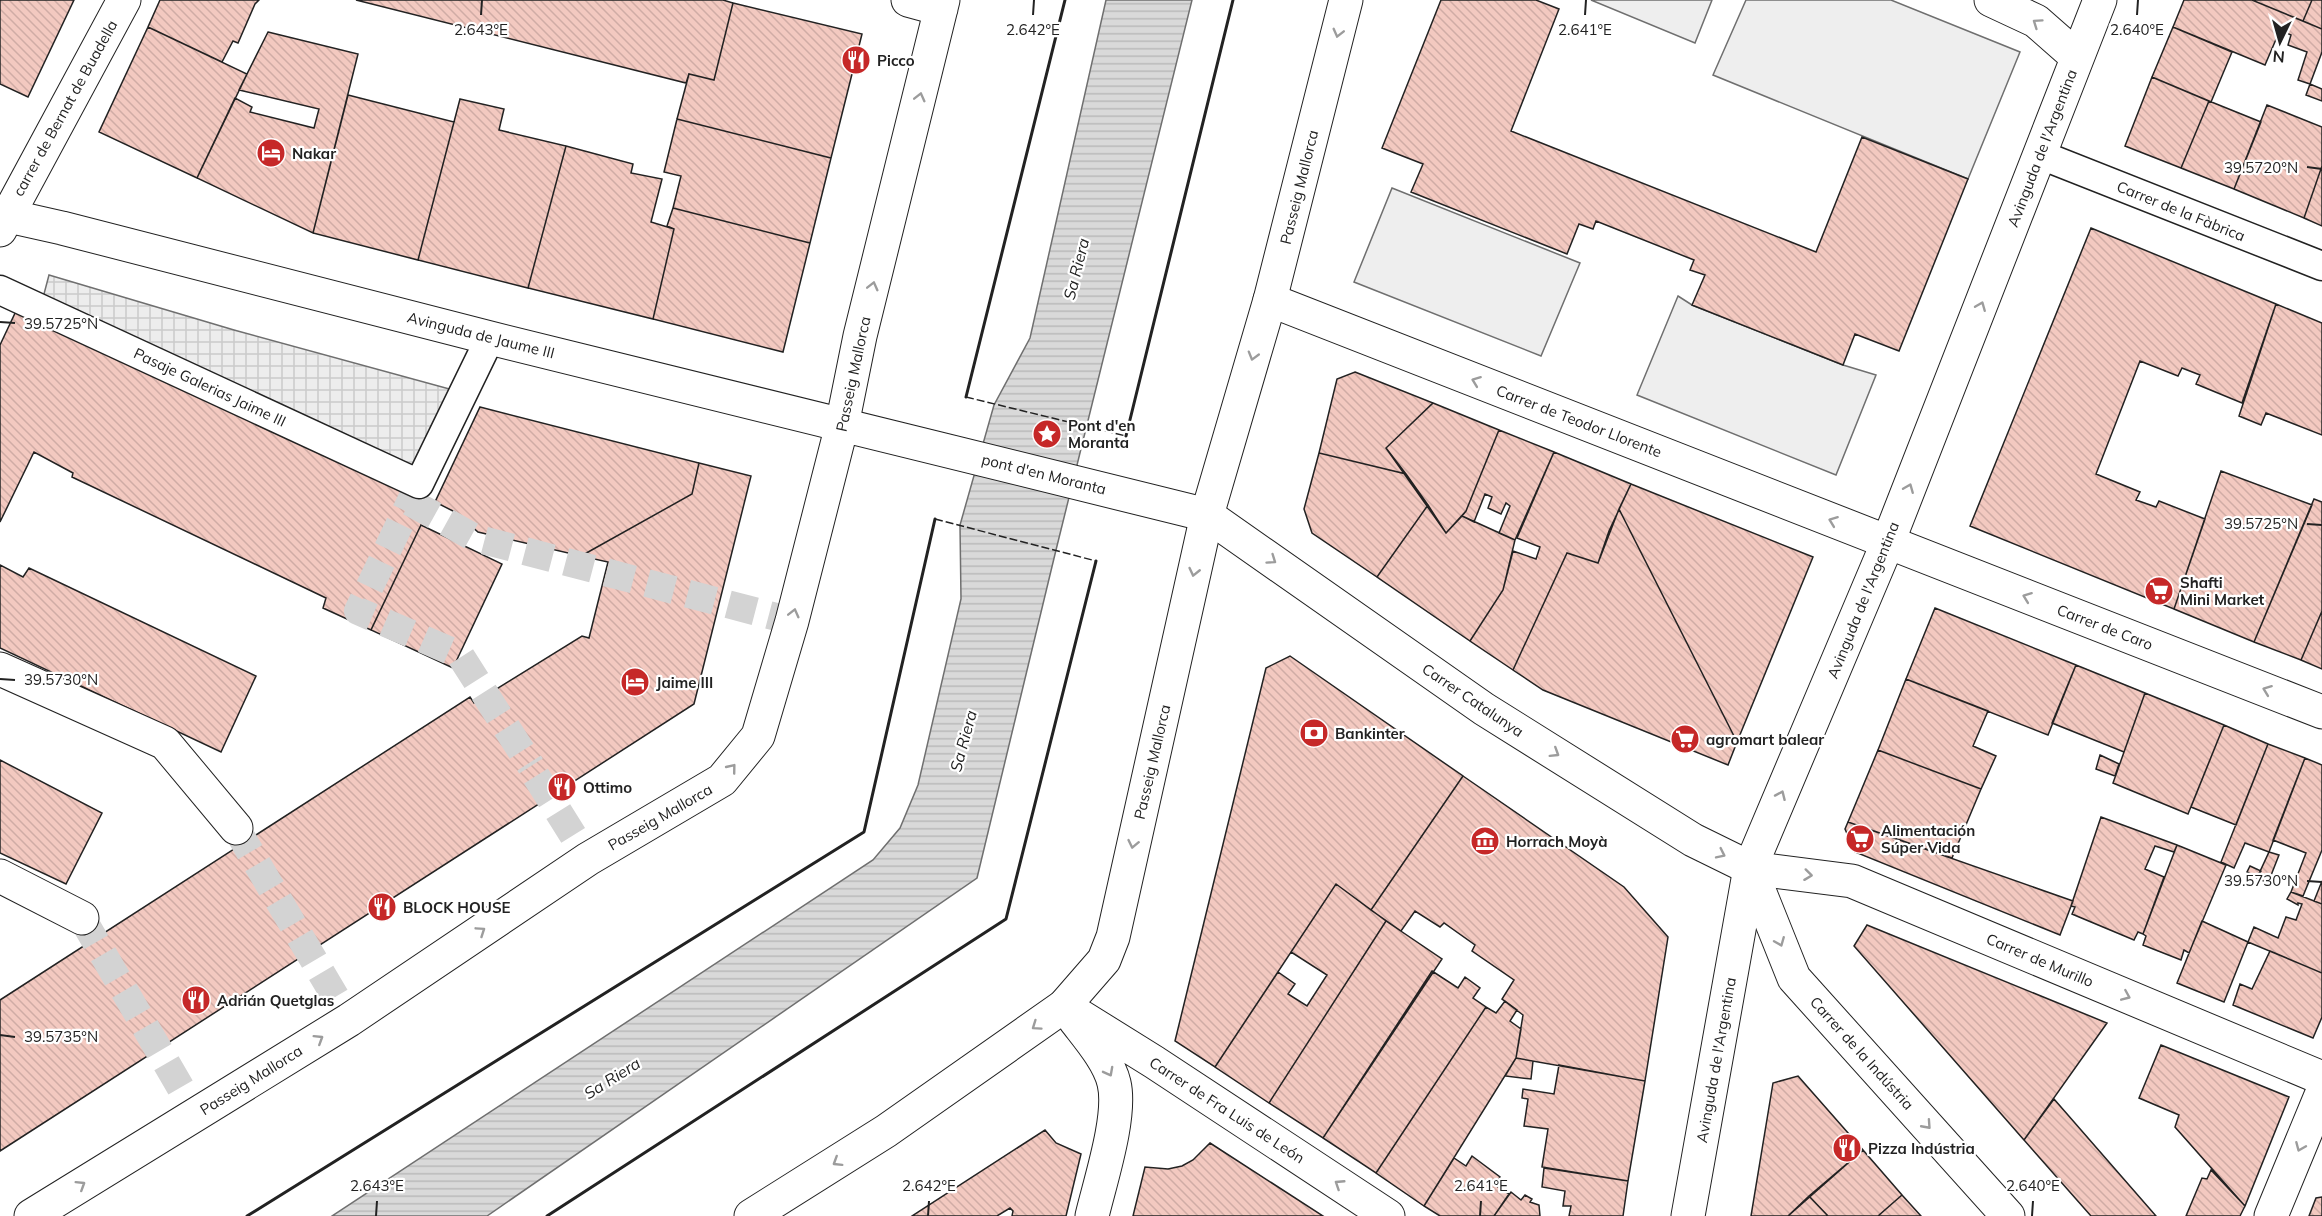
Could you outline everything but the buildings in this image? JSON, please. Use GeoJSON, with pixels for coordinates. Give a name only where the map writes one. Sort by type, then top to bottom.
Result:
{"type":"FeatureCollection","features":[{"type":"Feature","properties":{"kind":"street","name":"carrer de Bernat de Buadella"},"geometry":{"type":"LineString","coordinates":[[2,220],[124,0]]}},
{"type":"Feature","properties":{"kind":"street"},"geometry":{"type":"LineString","coordinates":[[908,0],[942,4]]}},
{"type":"Feature","properties":{"kind":"street","name":"Passeig Mallorca"},"geometry":{"type":"LineString","coordinates":[[751,1216],[886,1131],[1064,1006],[1104,960],[1113,937],[1207,515],[1270,300],[1346,0]]}},
{"type":"Feature","properties":{"kind":"street"},"geometry":{"type":"LineString","coordinates":[[1991,0],[2036,21],[2077,57]]}},
{"type":"Feature","properties":{"kind":"street","name":"Avinguda de l'Argentina"},"geometry":{"type":"LineString","coordinates":[[1688,1216],[1750,868],[1888,542],[2100,0]]}},
{"type":"Feature","properties":{"kind":"street","name":"Passeig Mallorca"},"geometry":{"type":"LineString","coordinates":[[31,1216],[349,1020],[588,859],[722,780],[758,736],[792,621],[842,425],[860,336],[942,4]]}},
{"type":"Feature","properties":{"kind":"street","name":"Carrer de la Fàbrica"},"geometry":{"type":"LineString","coordinates":[[2041,155],[2322,266]]}},
{"type":"Feature","properties":{"kind":"street","name":"Avinguda de Jaume III"},"geometry":{"type":"LineString","coordinates":[[2,220],[62,228],[490,338],[963,454]]}},
{"type":"Feature","properties":{"kind":"street","name":"Pasaje Galerias Jaime III"},"geometry":{"type":"LineString","coordinates":[[0,290],[419,484],[490,338]]}},
{"type":"Feature","properties":{"kind":"street","name":"Carrer de Teodor Llorente"},"geometry":{"type":"LineString","coordinates":[[1270,300],[1888,542]]}},
{"type":"Feature","properties":{"kind":"street","name":"pont d'en Moranta"},"geometry":{"type":"LineString","coordinates":[[963,454],[1207,515]]}},
{"type":"Feature","properties":{"kind":"street","name":"Carrer Catalunya"},"geometry":{"type":"LineString","coordinates":[[1207,515],[1484,710],[1693,840],[1750,868]]}},
{"type":"Feature","properties":{"kind":"street","name":"Carrer de Caro"},"geometry":{"type":"LineString","coordinates":[[1888,542],[2322,712]]}},
{"type":"Feature","properties":{"kind":"street"},"geometry":{"type":"LineString","coordinates":[[0,669],[165,743],[236,828]]}},
{"type":"Feature","properties":{"kind":"street","name":"Carrer de Murillo"},"geometry":{"type":"LineString","coordinates":[[1750,868],[1852,881],[2322,1078]]}},
{"type":"Feature","properties":{"kind":"street","name":"Carrer de la Indústria"},"geometry":{"type":"LineString","coordinates":[[1750,868],[1794,978],[2008,1216]]}},
{"type":"Feature","properties":{"kind":"street"},"geometry":{"type":"LineString","coordinates":[[0,876],[82,918]]}},
{"type":"Feature","properties":{"kind":"street"},"geometry":{"type":"LineString","coordinates":[[1064,1006],[1094,1044],[1114,1082],[1116,1107],[1092,1216]]}},
{"type":"Feature","properties":{"kind":"street","name":"Carrer de Fra Luis de León"},"geometry":{"type":"LineString","coordinates":[[1064,1006],[1154,1062],[1388,1216]]}},
{"type":"Feature","properties":{"kind":"street"},"geometry":{"type":"LineString","coordinates":[[2271,1216],[2319,1110]]}},
{"type":"Feature","properties":{"kind":"shaded area"},"geometry":{"type":"Polygon","coordinates":[[[1591,0],[1712,0],[1695,43],[1591,0]]]}},
{"type":"Feature","properties":{"kind":"shaded area"},"geometry":{"type":"Polygon","coordinates":[[[1746,0],[1891,0],[2020,52],[1968,179],[1713,75],[1746,0]]]}},
{"type":"Feature","properties":{"kind":"shaded area"},"geometry":{"type":"Polygon","coordinates":[[[1392,188],[1580,263],[1541,356],[1354,282],[1392,188]]]}},
{"type":"Feature","properties":{"kind":"shaded area"},"geometry":{"type":"Polygon","coordinates":[[[49,275],[234,330],[464,393],[419,484],[40,309],[49,275]]]}},
{"type":"Feature","properties":{"kind":"shaded area"},"geometry":{"type":"Polygon","coordinates":[[[1678,296],[1692,305],[1843,365],[1876,375],[1836,475],[1637,395],[1678,296]]]}},
{"type":"Feature","properties":{"kind":"water","name":"Sa Riera"},"geometry":{"type":"Polygon","coordinates":[[[1106,0],[1192,0],[977,878],[487,1216],[332,1216],[873,860],[900,828],[918,785],[961,599],[960,525],[994,405],[1030,338],[1106,0]]]}},
{"type":"Feature","properties":{"kind":"tunnel"},"geometry":{"type":"LineString","coordinates":[[418,486],[358,611],[460,655],[531,766]]}},
{"type":"Feature","properties":{"kind":"tunnel"},"geometry":{"type":"LineString","coordinates":[[410,502],[475,538],[792,621]]}},
{"type":"Feature","properties":{"kind":"tunnel"},"geometry":{"type":"LineString","coordinates":[[536,776],[588,859]]}},
{"type":"Feature","properties":{"kind":"tunnel"},"geometry":{"type":"LineString","coordinates":[[236,828],[349,1020]]}},
{"type":"Feature","properties":{"kind":"tunnel"},"geometry":{"type":"LineString","coordinates":[[82,918],[196,1114]]}},
{"type":"Feature","properties":{"kind":"fence"},"geometry":{"type":"LineString","coordinates":[[966,397],[1126,436]]}},
{"type":"Feature","properties":{"kind":"fence"},"geometry":{"type":"LineString","coordinates":[[935,519],[1096,561]]}},
{"type":"Feature","properties":{"kind":"wall"},"geometry":{"type":"LineString","coordinates":[[966,397],[1065,0]]}},
{"type":"Feature","properties":{"kind":"wall"},"geometry":{"type":"LineString","coordinates":[[1126,436],[1233,0]]}},
{"type":"Feature","properties":{"kind":"wall"},"geometry":{"type":"LineString","coordinates":[[247,1216],[864,832],[935,519]]}},
{"type":"Feature","properties":{"kind":"wall"},"geometry":{"type":"LineString","coordinates":[[547,1216],[1006,919],[1096,561]]}},
{"type":"Feature","properties":{"kind":"place","name":"Picco"},"geometry":{"type":"Point","coordinates":[856,60]}},
{"type":"Feature","properties":{"kind":"place","name":"Nakar"},"geometry":{"type":"Point","coordinates":[271,153]}},
{"type":"Feature","properties":{"kind":"place","name":"Pont d'en Moranta"},"geometry":{"type":"Point","coordinates":[1047,434]}},
{"type":"Feature","properties":{"kind":"place","name":"Shafti Mini Market"},"geometry":{"type":"Point","coordinates":[2159,591]}},
{"type":"Feature","properties":{"kind":"place","name":"Jaime III"},"geometry":{"type":"Point","coordinates":[635,682]}},
{"type":"Feature","properties":{"kind":"place","name":"Bankinter"},"geometry":{"type":"Point","coordinates":[1314,733]}},
{"type":"Feature","properties":{"kind":"place","name":"agromart balear"},"geometry":{"type":"Point","coordinates":[1685,739]}},
{"type":"Feature","properties":{"kind":"place","name":"Ottimo"},"geometry":{"type":"Point","coordinates":[562,787]}},
{"type":"Feature","properties":{"kind":"place","name":"Alimentación Súper Vida"},"geometry":{"type":"Point","coordinates":[1860,839]}},
{"type":"Feature","properties":{"kind":"place","name":"Horrach Moyà"},"geometry":{"type":"Point","coordinates":[1485,841]}},
{"type":"Feature","properties":{"kind":"place","name":"BLOCK HOUSE"},"geometry":{"type":"Point","coordinates":[382,907]}},
{"type":"Feature","properties":{"kind":"place","name":"Adrián Quetglas"},"geometry":{"type":"Point","coordinates":[196,1000]}},
{"type":"Feature","properties":{"kind":"place","name":"Pizza Indústria"},"geometry":{"type":"Point","coordinates":[1847,1148]}}]}
